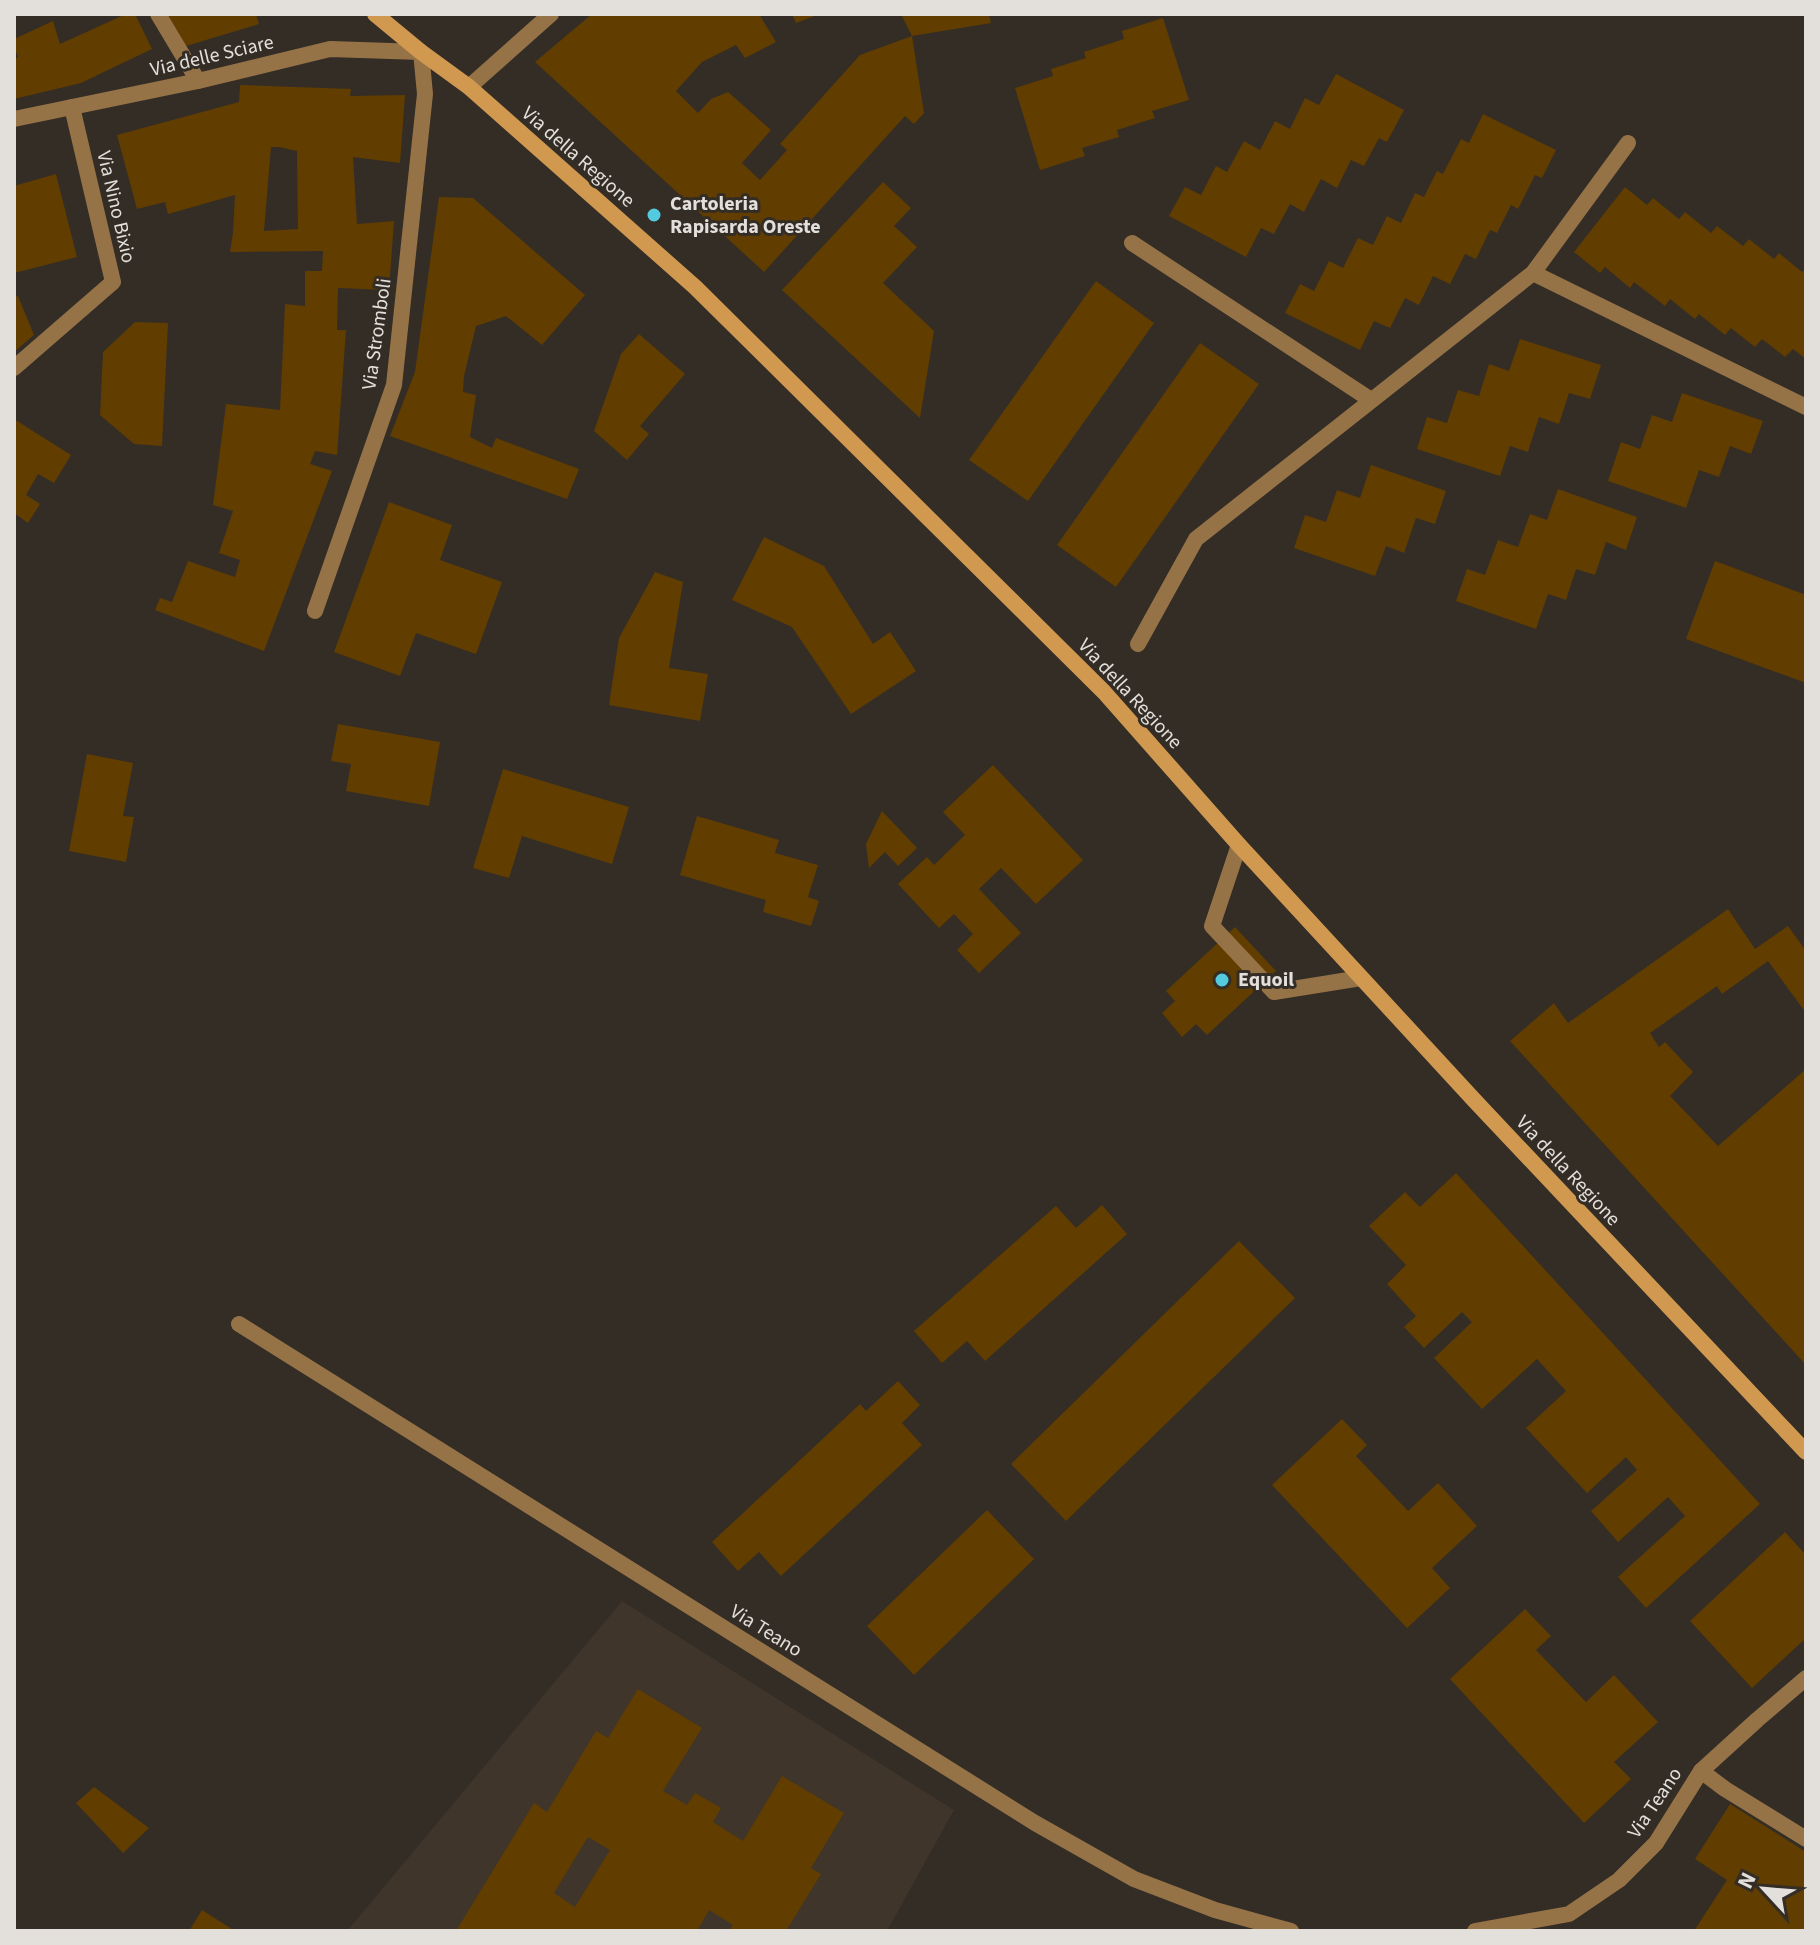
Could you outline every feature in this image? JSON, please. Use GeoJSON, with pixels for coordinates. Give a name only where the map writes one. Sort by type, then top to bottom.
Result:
{"type":"FeatureCollection","features":[{"type":"Feature","properties":{"kind":"main road","name":"Via della Regione"},"geometry":{"type":"LineString","coordinates":[[375,14],[469,87],[695,287],[1104,692],[1361,978],[1806,1452]]}},
{"type":"Feature","properties":{"kind":"street"},"geometry":{"type":"LineString","coordinates":[[158,14],[198,81]]}},
{"type":"Feature","properties":{"kind":"street"},"geometry":{"type":"LineString","coordinates":[[469,87],[551,14]]}},
{"type":"Feature","properties":{"kind":"street","name":"Via delle Sciare"},"geometry":{"type":"LineString","coordinates":[[14,119],[198,81],[330,49],[421,52]]}},
{"type":"Feature","properties":{"kind":"street","name":"Via Stromboli"},"geometry":{"type":"LineString","coordinates":[[315,611],[394,385],[425,94],[421,52]]}},
{"type":"Feature","properties":{"kind":"street","name":"Via Nino Bixio"},"geometry":{"type":"LineString","coordinates":[[14,368],[113,282],[72,107]]}},
{"type":"Feature","properties":{"kind":"street"},"geometry":{"type":"LineString","coordinates":[[1138,644],[1196,539],[1533,273],[1628,143]]}},
{"type":"Feature","properties":{"kind":"street"},"geometry":{"type":"LineString","coordinates":[[1132,243],[1371,400]]}},
{"type":"Feature","properties":{"kind":"street"},"geometry":{"type":"LineString","coordinates":[[1533,273],[1806,407]]}},
{"type":"Feature","properties":{"kind":"street"},"geometry":{"type":"LineString","coordinates":[[1239,845],[1212,926],[1274,992],[1361,978]]}},
{"type":"Feature","properties":{"kind":"street","name":"Via Teano"},"geometry":{"type":"LineString","coordinates":[[239,1324],[1035,1823],[1134,1879],[1215,1910],[1291,1931]]}},
{"type":"Feature","properties":{"kind":"street","name":"Via Teano"},"geometry":{"type":"LineString","coordinates":[[1475,1931],[1569,1914],[1619,1880],[1656,1843],[1701,1771],[1806,1678]]}},
{"type":"Feature","properties":{"kind":"street"},"geometry":{"type":"LineString","coordinates":[[1701,1771],[1806,1839]]}},
{"type":"Feature","properties":{"kind":"shaded area"},"geometry":{"type":"Polygon","coordinates":[[[622,1601],[954,1810],[887,1931],[347,1931],[622,1601]]]}},
{"type":"Feature","properties":{"kind":"building"},"geometry":{"type":"Polygon","coordinates":[[[126,14],[135,14],[152,49],[81,83],[14,99],[14,59],[18,57],[14,39],[53,21],[60,44],[126,14]]]}},
{"type":"Feature","properties":{"kind":"building"},"geometry":{"type":"Polygon","coordinates":[[[167,14],[256,14],[259,24],[186,46],[167,14]]]}},
{"type":"Feature","properties":{"kind":"building"},"geometry":{"type":"Polygon","coordinates":[[[592,14],[759,14],[776,42],[745,58],[736,45],[702,62],[676,91],[698,113],[711,99],[728,92],[771,130],[742,163],[760,180],[787,150],[780,144],[860,55],[912,36],[924,113],[914,124],[905,116],[764,272],[535,62],[592,14]]]}},
{"type":"Feature","properties":{"kind":"building"},"geometry":{"type":"Polygon","coordinates":[[[792,14],[820,14],[796,23],[792,14]]]}},
{"type":"Feature","properties":{"kind":"building"},"geometry":{"type":"Polygon","coordinates":[[[901,14],[989,14],[991,23],[912,36],[901,14]]]}},
{"type":"Feature","properties":{"kind":"building"},"geometry":{"type":"Polygon","coordinates":[[[1163,18],[1189,100],[1152,111],[1155,118],[1117,130],[1119,137],[1082,148],[1085,156],[1040,170],[1015,88],[1053,76],[1051,69],[1086,58],[1084,52],[1124,39],[1122,31],[1163,18]]]}},
{"type":"Feature","properties":{"kind":"building"},"geometry":{"type":"Polygon","coordinates":[[[1336,74],[1404,110],[1387,142],[1379,138],[1364,166],[1351,160],[1337,188],[1321,179],[1304,212],[1290,204],[1274,234],[1261,228],[1246,257],[1169,216],[1185,187],[1201,195],[1216,166],[1227,172],[1244,141],[1260,150],[1275,121],[1290,129],[1305,98],[1319,105],[1336,74]]]}},
{"type":"Feature","properties":{"kind":"building"},"geometry":{"type":"Polygon","coordinates":[[[240,85],[351,89],[350,96],[405,95],[400,163],[353,157],[357,224],[394,221],[389,290],[338,288],[337,330],[346,330],[337,455],[315,451],[310,464],[332,471],[264,651],[155,610],[160,598],[172,602],[188,561],[235,577],[240,560],[219,553],[233,511],[213,505],[226,404],[280,410],[285,304],[305,306],[305,271],[322,271],[323,251],[230,252],[235,195],[168,214],[165,202],[137,209],[117,135],[239,102],[240,85]],[[271,147],[264,231],[298,229],[297,151],[271,147]]]}},
{"type":"Feature","properties":{"kind":"building"},"geometry":{"type":"Polygon","coordinates":[[[1483,114],[1556,150],[1542,178],[1535,175],[1518,209],[1511,205],[1497,233],[1490,230],[1476,259],[1465,254],[1450,284],[1433,276],[1419,305],[1405,298],[1390,328],[1374,321],[1360,350],[1285,313],[1300,284],[1314,291],[1329,261],[1343,268],[1358,238],[1373,245],[1387,216],[1401,223],[1415,193],[1424,197],[1437,171],[1443,174],[1461,139],[1469,143],[1483,114]]]}},
{"type":"Feature","properties":{"kind":"building"},"geometry":{"type":"Polygon","coordinates":[[[56,174],[77,257],[14,273],[14,186],[56,174]]]}},
{"type":"Feature","properties":{"kind":"building"},"geometry":{"type":"Polygon","coordinates":[[[883,182],[911,208],[894,226],[917,247],[883,283],[934,331],[920,418],[782,290],[883,182]]]}},
{"type":"Feature","properties":{"kind":"building"},"geometry":{"type":"Polygon","coordinates":[[[1625,187],[1647,205],[1653,198],[1679,219],[1685,212],[1711,233],[1717,226],[1743,246],[1749,239],[1774,259],[1779,253],[1802,272],[1806,268],[1806,359],[1793,349],[1785,357],[1762,339],[1755,347],[1731,328],[1725,335],[1699,314],[1695,319],[1670,299],[1665,306],[1634,282],[1630,288],[1605,267],[1600,273],[1574,252],[1625,187]]]}},
{"type":"Feature","properties":{"kind":"building"},"geometry":{"type":"Polygon","coordinates":[[[439,197],[473,198],[585,295],[542,345],[506,316],[476,326],[464,376],[463,392],[476,395],[470,437],[492,448],[496,438],[579,469],[567,499],[390,436],[415,372],[439,197]]]}},
{"type":"Feature","properties":{"kind":"building"},"geometry":{"type":"Polygon","coordinates":[[[1096,281],[1154,323],[1028,501],[969,460],[1096,281]]]}},
{"type":"Feature","properties":{"kind":"building"},"geometry":{"type":"Polygon","coordinates":[[[18,296],[34,335],[14,352],[14,297],[18,296]]]}},
{"type":"Feature","properties":{"kind":"building"},"geometry":{"type":"Polygon","coordinates":[[[135,322],[168,323],[162,446],[134,444],[100,415],[103,352],[135,322]]]}},
{"type":"Feature","properties":{"kind":"building"},"geometry":{"type":"Polygon","coordinates":[[[639,334],[685,374],[640,426],[649,434],[627,460],[594,431],[621,354],[639,334]]]}},
{"type":"Feature","properties":{"kind":"building"},"geometry":{"type":"Polygon","coordinates":[[[1520,339],[1601,365],[1590,399],[1569,393],[1559,424],[1539,417],[1528,452],[1510,446],[1500,476],[1417,449],[1427,417],[1447,423],[1458,390],[1479,396],[1489,364],[1509,371],[1520,339]]]}},
{"type":"Feature","properties":{"kind":"building"},"geometry":{"type":"Polygon","coordinates":[[[1200,343],[1259,384],[1116,587],[1057,545],[1200,343]]]}},
{"type":"Feature","properties":{"kind":"building"},"geometry":{"type":"Polygon","coordinates":[[[1682,393],[1763,421],[1751,454],[1730,446],[1719,477],[1699,470],[1686,508],[1608,481],[1621,442],[1640,449],[1652,415],[1672,422],[1682,393]]]}},
{"type":"Feature","properties":{"kind":"building"},"geometry":{"type":"Polygon","coordinates":[[[14,419],[71,455],[54,483],[38,474],[26,495],[40,504],[28,523],[14,513],[14,419]]]}},
{"type":"Feature","properties":{"kind":"building"},"geometry":{"type":"Polygon","coordinates":[[[1371,465],[1446,491],[1435,524],[1416,518],[1404,553],[1386,546],[1375,576],[1294,548],[1305,515],[1326,522],[1337,490],[1360,498],[1371,465]]]}},
{"type":"Feature","properties":{"kind":"building"},"geometry":{"type":"Polygon","coordinates":[[[1558,489],[1637,517],[1626,550],[1606,542],[1595,575],[1576,569],[1566,600],[1548,594],[1536,629],[1456,601],[1467,569],[1485,575],[1498,540],[1518,547],[1530,514],[1547,520],[1558,489]]]}},
{"type":"Feature","properties":{"kind":"building"},"geometry":{"type":"Polygon","coordinates":[[[389,502],[452,525],[440,560],[502,582],[476,654],[416,633],[400,676],[334,652],[389,502]]]}},
{"type":"Feature","properties":{"kind":"building"},"geometry":{"type":"Polygon","coordinates":[[[764,537],[824,566],[873,644],[890,632],[916,671],[851,714],[792,627],[732,600],[764,537]]]}},
{"type":"Feature","properties":{"kind":"building"},"geometry":{"type":"Polygon","coordinates":[[[1715,561],[1806,595],[1806,683],[1686,639],[1715,561]]]}},
{"type":"Feature","properties":{"kind":"building"},"geometry":{"type":"Polygon","coordinates":[[[655,572],[683,582],[669,668],[708,674],[700,721],[609,705],[619,638],[655,572]]]}},
{"type":"Feature","properties":{"kind":"building"},"geometry":{"type":"Polygon","coordinates":[[[338,724],[440,742],[429,806],[346,791],[351,764],[331,761],[338,724]]]}},
{"type":"Feature","properties":{"kind":"building"},"geometry":{"type":"Polygon","coordinates":[[[87,754],[133,763],[123,816],[134,817],[126,862],[69,851],[87,754]]]}},
{"type":"Feature","properties":{"kind":"building"},"geometry":{"type":"Polygon","coordinates":[[[993,765],[1083,860],[1036,904],[1001,868],[979,889],[1021,933],[979,973],[957,950],[973,934],[954,914],[939,928],[898,884],[927,857],[934,865],[965,835],[943,812],[993,765]]]}},
{"type":"Feature","properties":{"kind":"building"},"geometry":{"type":"Polygon","coordinates":[[[503,769],[629,807],[612,864],[522,836],[509,878],[473,868],[503,769]]]}},
{"type":"Feature","properties":{"kind":"building"},"geometry":{"type":"Polygon","coordinates":[[[882,811],[917,848],[898,866],[885,852],[869,868],[866,844],[882,811]]]}},
{"type":"Feature","properties":{"kind":"building"},"geometry":{"type":"Polygon","coordinates":[[[697,816],[779,840],[775,853],[818,865],[808,897],[819,901],[811,926],[763,912],[766,900],[680,875],[697,816]]]}},
{"type":"Feature","properties":{"kind":"building"},"geometry":{"type":"Polygon","coordinates":[[[1728,909],[1755,949],[1788,926],[1806,951],[1806,1013],[1768,961],[1722,994],[1717,986],[1650,1033],[1659,1047],[1665,1042],[1693,1072],[1670,1096],[1718,1146],[1806,1069],[1806,1365],[1510,1041],[1554,1003],[1568,1023],[1728,909]]]}},
{"type":"Feature","properties":{"kind":"building"},"geometry":{"type":"Polygon","coordinates":[[[1235,927],[1276,971],[1207,1035],[1196,1024],[1182,1037],[1162,1013],[1175,1001],[1166,991],[1235,927]]]}},
{"type":"Feature","properties":{"kind":"building"},"geometry":{"type":"Polygon","coordinates":[[[1456,1173],[1760,1504],[1646,1608],[1618,1577],[1685,1516],[1668,1497],[1618,1542],[1591,1511],[1637,1470],[1626,1457],[1587,1493],[1526,1428],[1566,1391],[1537,1359],[1482,1409],[1434,1358],[1472,1322],[1462,1312],[1424,1348],[1404,1327],[1416,1316],[1387,1284],[1406,1265],[1369,1226],[1405,1192],[1420,1207],[1456,1173]]]}},
{"type":"Feature","properties":{"kind":"building"},"geometry":{"type":"Polygon","coordinates":[[[1102,1205],[1127,1234],[985,1361],[967,1341],[942,1363],[914,1331],[1056,1206],[1076,1228],[1102,1205]]]}},
{"type":"Feature","properties":{"kind":"building"},"geometry":{"type":"Polygon","coordinates":[[[1239,1241],[1295,1298],[1066,1521],[1011,1464],[1239,1241]]]}},
{"type":"Feature","properties":{"kind":"building"},"geometry":{"type":"Polygon","coordinates":[[[898,1381],[920,1405],[902,1423],[922,1445],[781,1576],[759,1552],[738,1571],[712,1542],[860,1404],[866,1411],[898,1381]]]}},
{"type":"Feature","properties":{"kind":"building"},"geometry":{"type":"Polygon","coordinates":[[[1342,1419],[1367,1445],[1356,1456],[1408,1511],[1438,1483],[1477,1526],[1432,1568],[1450,1588],[1407,1628],[1272,1485],[1342,1419]]]}},
{"type":"Feature","properties":{"kind":"building"},"geometry":{"type":"Polygon","coordinates":[[[987,1510],[1034,1559],[914,1675],[867,1626],[987,1510]]]}},
{"type":"Feature","properties":{"kind":"building"},"geometry":{"type":"Polygon","coordinates":[[[1785,1532],[1806,1555],[1806,1638],[1752,1688],[1690,1621],[1785,1532]]]}},
{"type":"Feature","properties":{"kind":"building"},"geometry":{"type":"Polygon","coordinates":[[[1525,1609],[1551,1636],[1536,1650],[1586,1702],[1614,1675],[1658,1722],[1614,1762],[1631,1779],[1584,1823],[1450,1679],[1525,1609]]]}},
{"type":"Feature","properties":{"kind":"building"},"geometry":{"type":"Polygon","coordinates":[[[638,1689],[702,1728],[663,1791],[687,1805],[695,1793],[721,1808],[713,1822],[743,1841],[782,1776],[844,1813],[811,1868],[821,1874],[786,1931],[729,1931],[733,1925],[709,1910],[697,1931],[456,1931],[534,1803],[547,1812],[596,1731],[608,1738],[638,1689]],[[588,1837],[554,1893],[575,1907],[610,1850],[588,1837]]]}},
{"type":"Feature","properties":{"kind":"building"},"geometry":{"type":"Polygon","coordinates":[[[94,1787],[149,1828],[123,1853],[76,1803],[94,1787]]]}},
{"type":"Feature","properties":{"kind":"building"},"geometry":{"type":"Polygon","coordinates":[[[1730,1804],[1806,1852],[1806,1931],[1694,1931],[1727,1880],[1695,1859],[1730,1804]]]}},
{"type":"Feature","properties":{"kind":"building"},"geometry":{"type":"Polygon","coordinates":[[[202,1910],[235,1931],[189,1931],[202,1910]]]}},
{"type":"Feature","properties":{"kind":"place","name":"Cartoleria Rapisarda Oreste"},"geometry":{"type":"Point","coordinates":[654,215]}},
{"type":"Feature","properties":{"kind":"place","name":"Equoil"},"geometry":{"type":"Point","coordinates":[1222,980]}}]}
